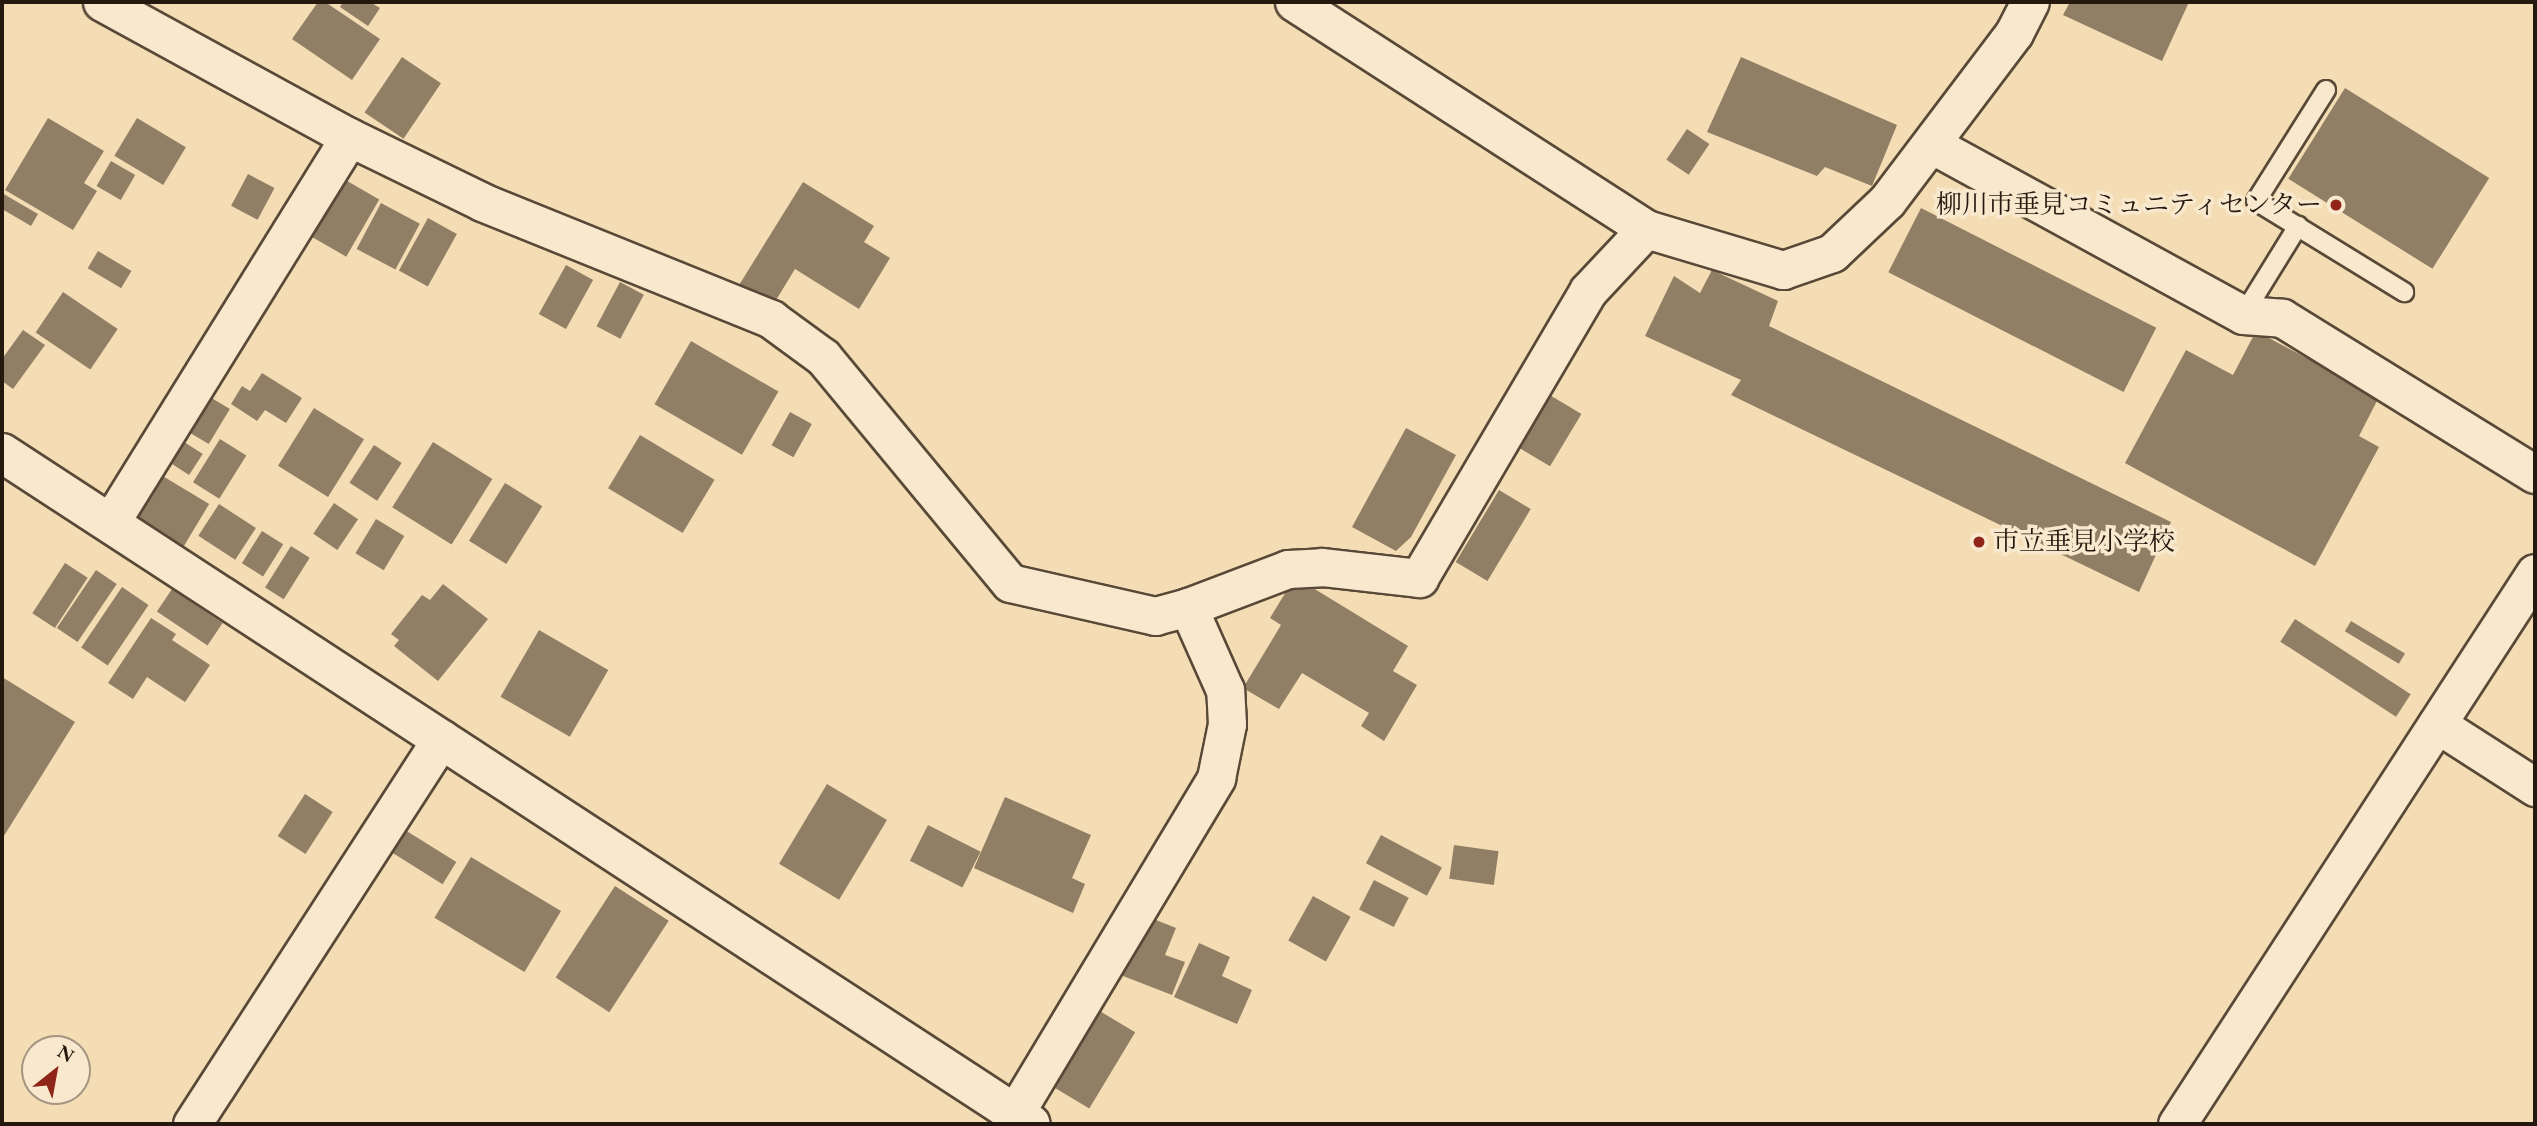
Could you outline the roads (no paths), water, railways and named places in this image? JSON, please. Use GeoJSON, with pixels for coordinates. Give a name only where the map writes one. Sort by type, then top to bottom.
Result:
{"type":"FeatureCollection","features":[{"type":"Feature","properties":{"kind":"street"},"geometry":{"type":"LineString","coordinates":[[102,2],[349,137],[482,202],[771,319],[823,357],[1010,583],[1155,616],[1188,607],[1288,569],[1322,567],[1419,578],[1588,291],[1646,229]]}},
{"type":"Feature","properties":{"kind":"street"},"geometry":{"type":"LineString","coordinates":[[1294,2],[1646,229],[1783,270],[1832,253],[1887,201],[2014,33],[2030,2]]}},
{"type":"Feature","properties":{"kind":"street"},"geometry":{"type":"LineString","coordinates":[[110,523],[349,137]]}},
{"type":"Feature","properties":{"kind":"street"},"geometry":{"type":"LineString","coordinates":[[1931,144],[2243,315],[2282,318],[2535,474]]}},
{"type":"Feature","properties":{"kind":"street"},"geometry":{"type":"LineString","coordinates":[[2,453],[1023,1119],[1216,778],[1227,724],[1225,690],[1188,607]]}},
{"type":"Feature","properties":{"kind":"street"},"geometry":{"type":"LineString","coordinates":[[2177,1124],[2535,573]]}},
{"type":"Feature","properties":{"kind":"street"},"geometry":{"type":"LineString","coordinates":[[2437,724],[2535,787]]}},
{"type":"Feature","properties":{"kind":"street"},"geometry":{"type":"LineString","coordinates":[[192,1124],[441,739]]}},
{"type":"Feature","properties":{"kind":"lane"},"geometry":{"type":"LineString","coordinates":[[2326,90],[2256,201],[2404,292]]}},
{"type":"Feature","properties":{"kind":"lane"},"geometry":{"type":"LineString","coordinates":[[2243,315],[2298,226]]}},
{"type":"Feature","properties":{"kind":"place","name":"柳川市垂見コミュニティセンター"},"geometry":{"type":"Point","coordinates":[2336,205]}},
{"type":"Feature","properties":{"kind":"place","name":"市立垂見小学校"},"geometry":{"type":"Point","coordinates":[1979,542]}}]}
